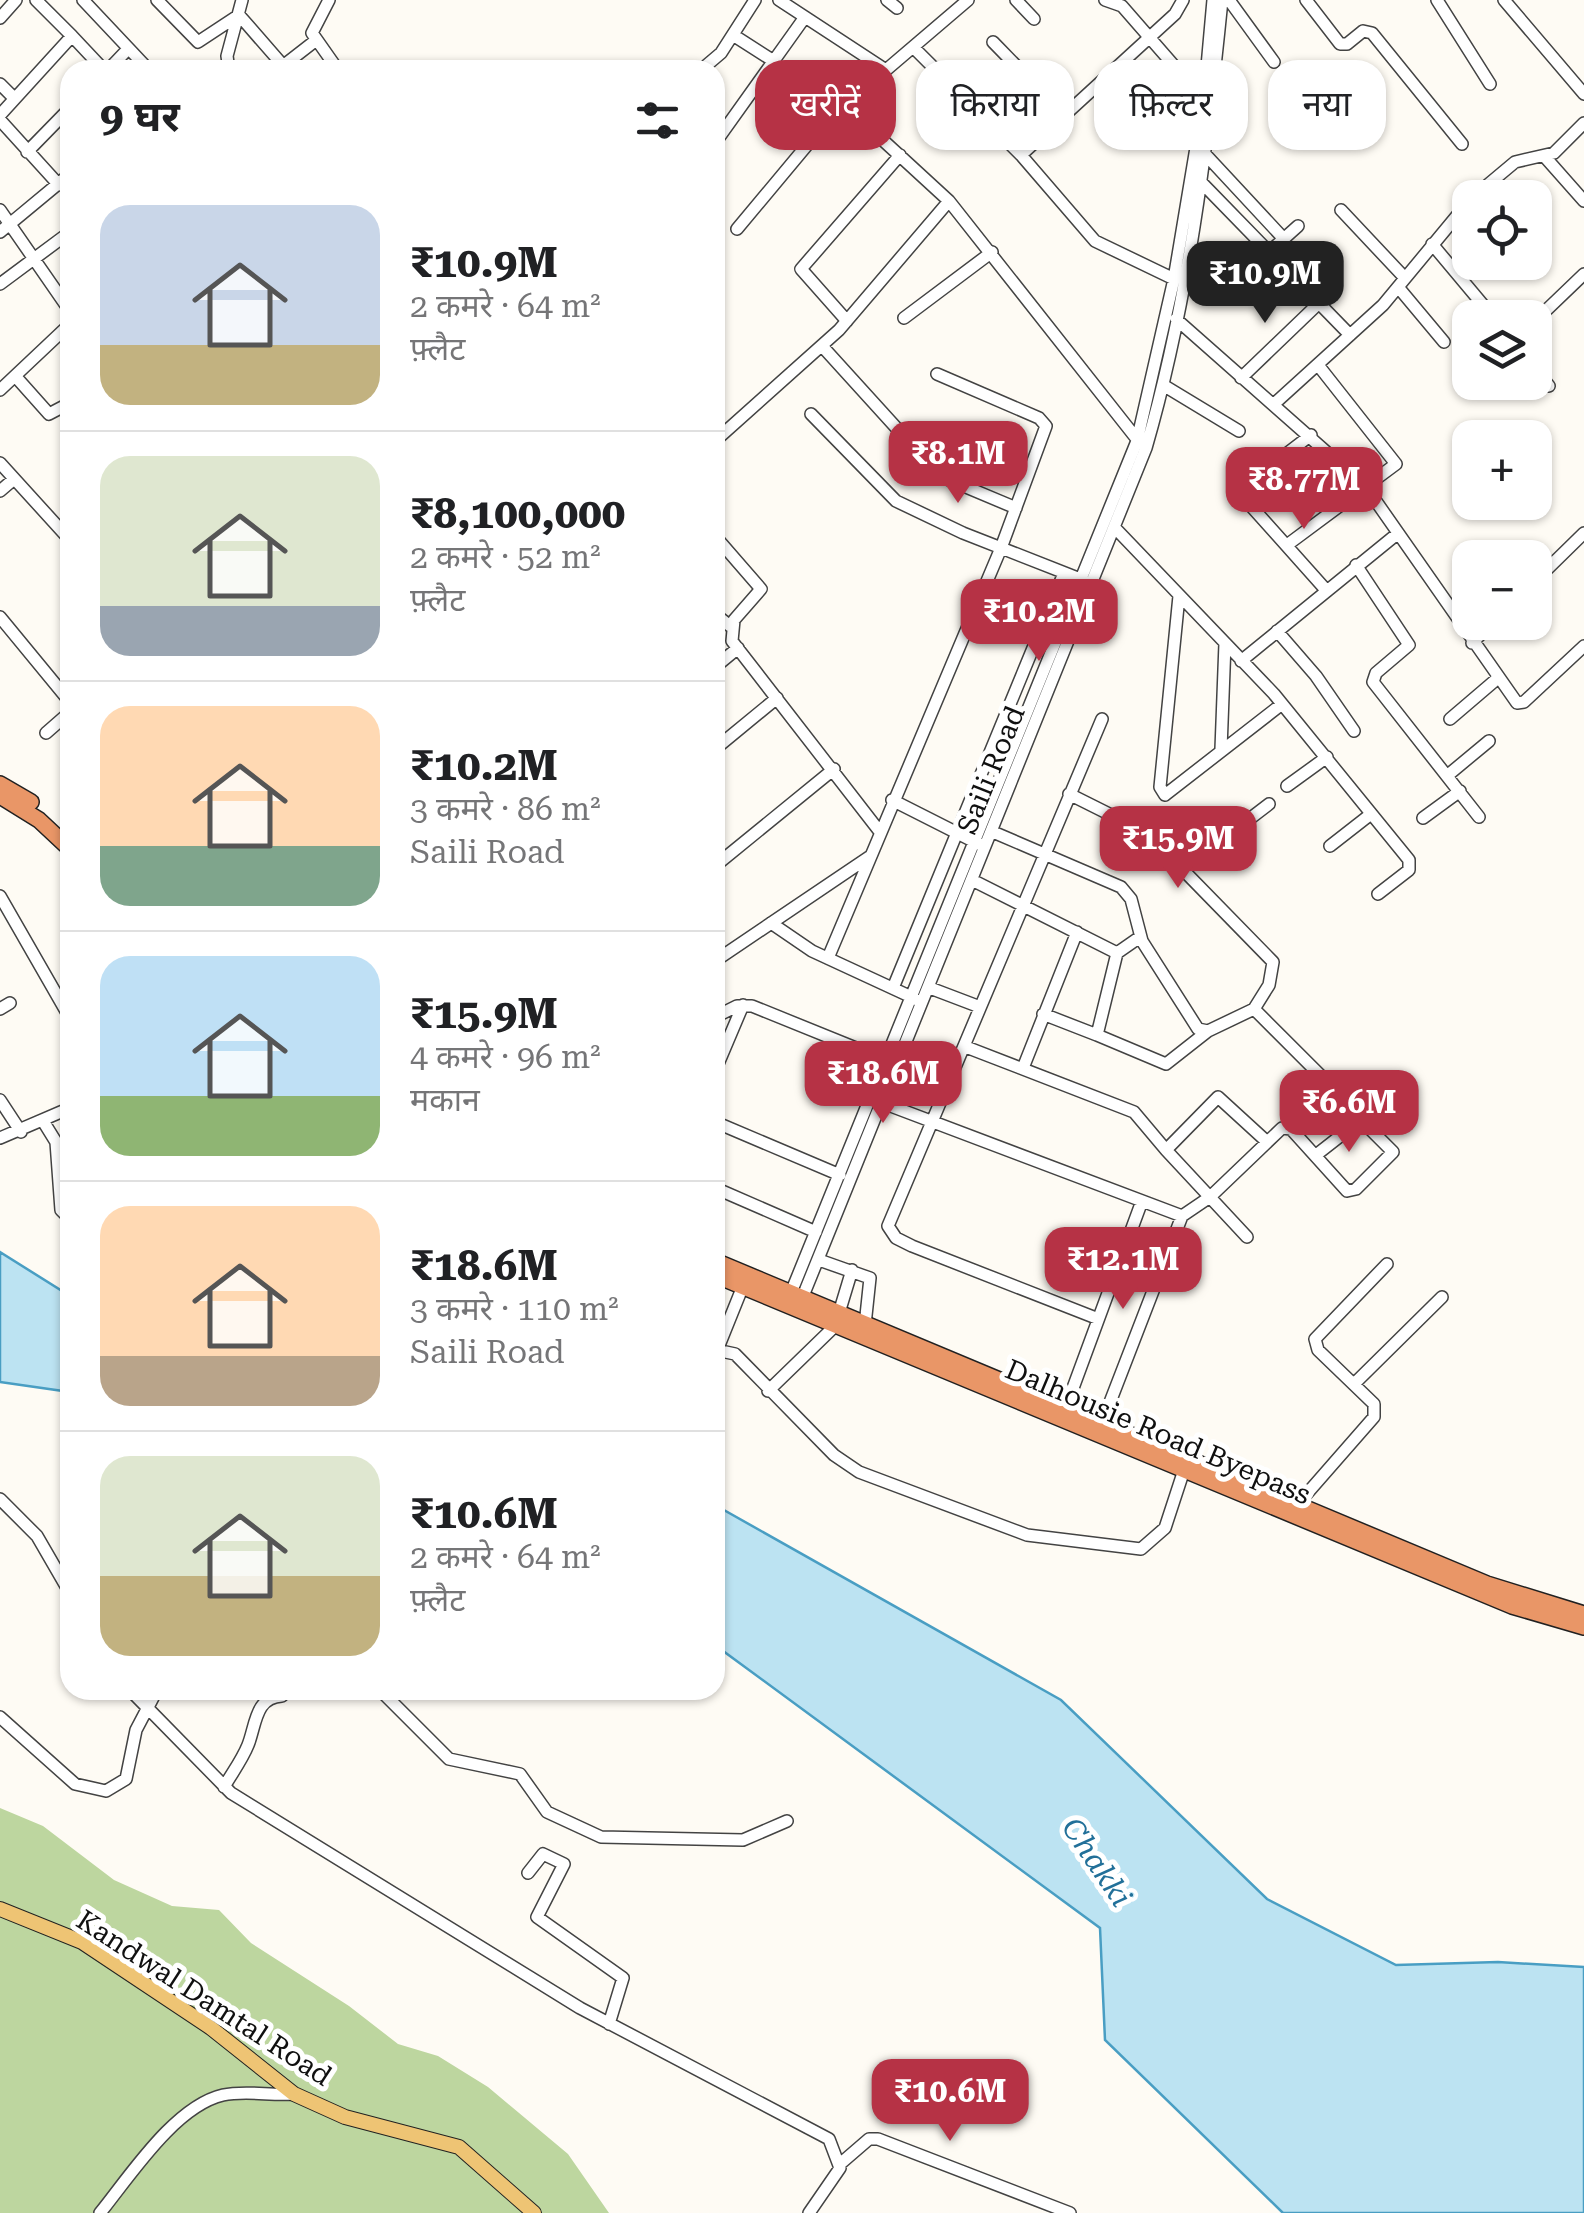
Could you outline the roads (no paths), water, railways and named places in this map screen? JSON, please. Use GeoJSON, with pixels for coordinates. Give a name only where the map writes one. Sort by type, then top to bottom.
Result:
{"type":"FeatureCollection","features":[{"type":"Feature","properties":{"kind":"highway"},"geometry":{"type":"LineString","coordinates":[[2,795],[60,828]]}},
{"type":"Feature","properties":{"kind":"highway"},"geometry":{"type":"LineString","coordinates":[[2,795],[60,841]]}},
{"type":"Feature","properties":{"kind":"highway"},"geometry":{"type":"LineString","coordinates":[[725,1266],[795,1300]]}},
{"type":"Feature","properties":{"kind":"highway","name":"Dalhousie Road Byepass"},"geometry":{"type":"LineString","coordinates":[[725,1279],[795,1300],[1184,1470],[1512,1606],[1584,1627]]}},
{"type":"Feature","properties":{"kind":"highway"},"geometry":{"type":"LineString","coordinates":[[838,1319],[865,1324],[1500,1589],[1584,1614]]}},
{"type":"Feature","properties":{"kind":"main road","name":"Kandwal Damtal Road"},"geometry":{"type":"LineString","coordinates":[[0,1909],[82,1942],[211,2028],[294,2094],[345,2117],[459,2147],[534,2213]]}},
{"type":"Feature","properties":{"kind":"street"},"geometry":{"type":"LineString","coordinates":[[0,18],[16,0]]}},
{"type":"Feature","properties":{"kind":"street"},"geometry":{"type":"LineString","coordinates":[[36,0],[96,60]]}},
{"type":"Feature","properties":{"kind":"street"},"geometry":{"type":"LineString","coordinates":[[83,0],[138,60]]}},
{"type":"Feature","properties":{"kind":"street"},"geometry":{"type":"LineString","coordinates":[[157,0],[198,42],[239,15]]}},
{"type":"Feature","properties":{"kind":"street"},"geometry":{"type":"LineString","coordinates":[[228,60],[242,0]]}},
{"type":"Feature","properties":{"kind":"street"},"geometry":{"type":"LineString","coordinates":[[329,0],[316,19],[315,41],[330,60]]}},
{"type":"Feature","properties":{"kind":"street"},"geometry":{"type":"LineString","coordinates":[[710,60],[733,35],[755,0]]}},
{"type":"Feature","properties":{"kind":"street"},"geometry":{"type":"LineString","coordinates":[[780,0],[882,69],[894,67],[968,0]]}},
{"type":"Feature","properties":{"kind":"street"},"geometry":{"type":"LineString","coordinates":[[942,0],[954,12]]}},
{"type":"Feature","properties":{"kind":"street"},"geometry":{"type":"LineString","coordinates":[[1016,0],[1034,19]]}},
{"type":"Feature","properties":{"kind":"street"},"geometry":{"type":"LineString","coordinates":[[1105,0],[1122,3],[1170,60]]}},
{"type":"Feature","properties":{"kind":"street"},"geometry":{"type":"LineString","coordinates":[[1074,108],[1182,7],[1183,0]]}},
{"type":"Feature","properties":{"kind":"street"},"geometry":{"type":"LineString","coordinates":[[1208,60],[1213,0]]}},
{"type":"Feature","properties":{"kind":"street"},"geometry":{"type":"LineString","coordinates":[[1226,0],[1272,60]]}},
{"type":"Feature","properties":{"kind":"street","name":"Saili Road"},"geometry":{"type":"LineString","coordinates":[[795,1300],[818,1260],[987,848],[1088,582],[1116,528],[1163,386],[1200,181],[1226,0]]}},
{"type":"Feature","properties":{"kind":"street"},"geometry":{"type":"LineString","coordinates":[[1306,0],[1340,44],[1348,44],[1363,31],[1372,33],[1462,144]]}},
{"type":"Feature","properties":{"kind":"street"},"geometry":{"type":"LineString","coordinates":[[1504,0],[1584,94]]}},
{"type":"Feature","properties":{"kind":"street"},"geometry":{"type":"LineString","coordinates":[[1440,2],[1490,84]]}},
{"type":"Feature","properties":{"kind":"street"},"geometry":{"type":"LineString","coordinates":[[239,15],[276,60]]}},
{"type":"Feature","properties":{"kind":"street"},"geometry":{"type":"LineString","coordinates":[[733,35],[772,60],[805,17]]}},
{"type":"Feature","properties":{"kind":"street"},"geometry":{"type":"LineString","coordinates":[[6,228],[59,185],[0,117],[72,36]]}},
{"type":"Feature","properties":{"kind":"street"},"geometry":{"type":"LineString","coordinates":[[292,60],[315,41]]}},
{"type":"Feature","properties":{"kind":"street"},"geometry":{"type":"LineString","coordinates":[[994,42],[1011,60]]}},
{"type":"Feature","properties":{"kind":"street"},"geometry":{"type":"LineString","coordinates":[[913,47],[1021,156],[1102,247],[1174,280]]}},
{"type":"Feature","properties":{"kind":"street"},"geometry":{"type":"LineString","coordinates":[[116,60],[128,49]]}},
{"type":"Feature","properties":{"kind":"street"},"geometry":{"type":"LineString","coordinates":[[0,84],[14,98]]}},
{"type":"Feature","properties":{"kind":"street"},"geometry":{"type":"LineString","coordinates":[[725,128],[755,85]]}},
{"type":"Feature","properties":{"kind":"street"},"geometry":{"type":"LineString","coordinates":[[737,229],[840,110],[850,110],[949,200],[1141,445]]}},
{"type":"Feature","properties":{"kind":"street"},"geometry":{"type":"LineString","coordinates":[[27,152],[60,118]]}},
{"type":"Feature","properties":{"kind":"street"},"geometry":{"type":"LineString","coordinates":[[1494,180],[1516,162],[1545,157],[1584,123]]}},
{"type":"Feature","properties":{"kind":"street"},"geometry":{"type":"LineString","coordinates":[[1021,156],[1028,150]]}},
{"type":"Feature","properties":{"kind":"street"},"geometry":{"type":"LineString","coordinates":[[795,1300],[816,1232],[974,842],[1088,582],[1141,445],[1196,150]]}},
{"type":"Feature","properties":{"kind":"street"},"geometry":{"type":"LineString","coordinates":[[1204,154],[1284,239]]}},
{"type":"Feature","properties":{"kind":"street"},"geometry":{"type":"LineString","coordinates":[[847,321],[801,269],[900,155]]}},
{"type":"Feature","properties":{"kind":"street"},"geometry":{"type":"LineString","coordinates":[[1545,157],[1584,201]]}},
{"type":"Feature","properties":{"kind":"street"},"geometry":{"type":"LineString","coordinates":[[1200,181],[1350,335]]}},
{"type":"Feature","properties":{"kind":"street"},"geometry":{"type":"LineString","coordinates":[[725,431],[847,321],[949,200]]}},
{"type":"Feature","properties":{"kind":"street"},"geometry":{"type":"LineString","coordinates":[[0,210],[6,228],[60,296]]}},
{"type":"Feature","properties":{"kind":"street"},"geometry":{"type":"LineString","coordinates":[[1340,210],[1401,282],[1444,342]]}},
{"type":"Feature","properties":{"kind":"street"},"geometry":{"type":"LineString","coordinates":[[1274,404],[1350,335],[1452,221]]}},
{"type":"Feature","properties":{"kind":"street"},"geometry":{"type":"LineString","coordinates":[[1268,253],[1298,226]]}},
{"type":"Feature","properties":{"kind":"street"},"geometry":{"type":"LineString","coordinates":[[0,284],[60,240]]}},
{"type":"Feature","properties":{"kind":"street"},"geometry":{"type":"LineString","coordinates":[[1432,244],[1479,300]]}},
{"type":"Feature","properties":{"kind":"street"},"geometry":{"type":"LineString","coordinates":[[904,318],[992,252]]}},
{"type":"Feature","properties":{"kind":"street"},"geometry":{"type":"LineString","coordinates":[[1552,304],[1584,274]]}},
{"type":"Feature","properties":{"kind":"street"},"geometry":{"type":"LineString","coordinates":[[1242,378],[1318,304]]}},
{"type":"Feature","properties":{"kind":"street"},"geometry":{"type":"LineString","coordinates":[[1176,319],[1366,487],[1472,643],[1521,704],[1582,651]]}},
{"type":"Feature","properties":{"kind":"street"},"geometry":{"type":"LineString","coordinates":[[0,390],[60,334]]}},
{"type":"Feature","properties":{"kind":"street"},"geometry":{"type":"LineString","coordinates":[[822,346],[912,444]]}},
{"type":"Feature","properties":{"kind":"street"},"geometry":{"type":"LineString","coordinates":[[1288,544],[1396,464],[1318,365]]}},
{"type":"Feature","properties":{"kind":"street"},"geometry":{"type":"LineString","coordinates":[[828,958],[1001,548],[1044,422],[937,374]]}},
{"type":"Feature","properties":{"kind":"street"},"geometry":{"type":"LineString","coordinates":[[16,377],[49,414],[60,408]]}},
{"type":"Feature","properties":{"kind":"street"},"geometry":{"type":"LineString","coordinates":[[1163,386],[1239,431]]}},
{"type":"Feature","properties":{"kind":"street"},"geometry":{"type":"LineString","coordinates":[[811,414],[896,500],[1088,582]]}},
{"type":"Feature","properties":{"kind":"street"},"geometry":{"type":"LineString","coordinates":[[1310,435],[1242,488],[1251,506],[1326,590]]}},
{"type":"Feature","properties":{"kind":"street"},"geometry":{"type":"LineString","coordinates":[[0,464],[60,529]]}},
{"type":"Feature","properties":{"kind":"street"},"geometry":{"type":"LineString","coordinates":[[916,466],[1016,508]]}},
{"type":"Feature","properties":{"kind":"street"},"geometry":{"type":"LineString","coordinates":[[0,491],[14,479]]}},
{"type":"Feature","properties":{"kind":"street"},"geometry":{"type":"LineString","coordinates":[[1116,528],[1282,704],[1411,867],[1378,894]]}},
{"type":"Feature","properties":{"kind":"street"},"geometry":{"type":"LineString","coordinates":[[1241,661],[1396,534]]}},
{"type":"Feature","properties":{"kind":"street"},"geometry":{"type":"LineString","coordinates":[[1552,565],[1584,534]]}},
{"type":"Feature","properties":{"kind":"street"},"geometry":{"type":"LineString","coordinates":[[725,548],[760,589],[730,626]]}},
{"type":"Feature","properties":{"kind":"street"},"geometry":{"type":"LineString","coordinates":[[1356,565],[1409,644],[1376,673],[1373,682],[1479,817]]}},
{"type":"Feature","properties":{"kind":"street"},"geometry":{"type":"LineString","coordinates":[[894,988],[955,830],[1064,573]]}},
{"type":"Feature","properties":{"kind":"street"},"geometry":{"type":"LineString","coordinates":[[1179,596],[1161,791],[1172,792],[1282,704]]}},
{"type":"Feature","properties":{"kind":"street"},"geometry":{"type":"LineString","coordinates":[[0,617],[60,690]]}},
{"type":"Feature","properties":{"kind":"street"},"geometry":{"type":"LineString","coordinates":[[725,622],[738,648],[880,832]]}},
{"type":"Feature","properties":{"kind":"street"},"geometry":{"type":"LineString","coordinates":[[1277,631],[1316,676],[1354,731]]}},
{"type":"Feature","properties":{"kind":"street"},"geometry":{"type":"LineString","coordinates":[[1472,643],[1475,640]]}},
{"type":"Feature","properties":{"kind":"street"},"geometry":{"type":"LineString","coordinates":[[1221,750],[1225,643]]}},
{"type":"Feature","properties":{"kind":"street"},"geometry":{"type":"LineString","coordinates":[[725,659],[738,648]]}},
{"type":"Feature","properties":{"kind":"street"},"geometry":{"type":"LineString","coordinates":[[1450,718],[1498,678]]}},
{"type":"Feature","properties":{"kind":"street"},"geometry":{"type":"LineString","coordinates":[[725,742],[777,698]]}},
{"type":"Feature","properties":{"kind":"street"},"geometry":{"type":"LineString","coordinates":[[1096,1318],[912,1246],[890,1232],[888,1220],[936,1121],[1022,905],[1102,720]]}},
{"type":"Feature","properties":{"kind":"street"},"geometry":{"type":"LineString","coordinates":[[46,734],[60,721]]}},
{"type":"Feature","properties":{"kind":"street"},"geometry":{"type":"LineString","coordinates":[[1448,775],[1489,741]]}},
{"type":"Feature","properties":{"kind":"street"},"geometry":{"type":"LineString","coordinates":[[1287,786],[1327,758]]}},
{"type":"Feature","properties":{"kind":"street"},"geometry":{"type":"LineString","coordinates":[[725,858],[834,769]]}},
{"type":"Feature","properties":{"kind":"street"},"geometry":{"type":"LineString","coordinates":[[1422,818],[1460,791]]}},
{"type":"Feature","properties":{"kind":"street"},"geometry":{"type":"LineString","coordinates":[[1043,1014],[1166,1064],[1208,1031],[1254,1010],[1268,985],[1273,962],[1136,825],[1070,794]]}},
{"type":"Feature","properties":{"kind":"street"},"geometry":{"type":"LineString","coordinates":[[892,800],[987,848]]}},
{"type":"Feature","properties":{"kind":"street"},"geometry":{"type":"LineString","coordinates":[[1184,869],[1270,804]]}},
{"type":"Feature","properties":{"kind":"street"},"geometry":{"type":"LineString","coordinates":[[1330,846],[1370,814]]}},
{"type":"Feature","properties":{"kind":"street"},"geometry":{"type":"LineString","coordinates":[[993,832],[1121,887],[1131,898],[1140,937],[1195,1024],[1208,1031]]}},
{"type":"Feature","properties":{"kind":"street"},"geometry":{"type":"LineString","coordinates":[[725,954],[871,855]]}},
{"type":"Feature","properties":{"kind":"street"},"geometry":{"type":"LineString","coordinates":[[972,880],[1117,953]]}},
{"type":"Feature","properties":{"kind":"street"},"geometry":{"type":"LineString","coordinates":[[0,896],[60,1001]]}},
{"type":"Feature","properties":{"kind":"street"},"geometry":{"type":"LineString","coordinates":[[771,923],[828,958],[924,1004]]}},
{"type":"Feature","properties":{"kind":"street"},"geometry":{"type":"LineString","coordinates":[[1023,1068],[1077,932]]}},
{"type":"Feature","properties":{"kind":"street"},"geometry":{"type":"LineString","coordinates":[[1097,1035],[1117,953],[1140,937]]}},
{"type":"Feature","properties":{"kind":"street"},"geometry":{"type":"LineString","coordinates":[[930,988],[980,1007]]}},
{"type":"Feature","properties":{"kind":"street"},"geometry":{"type":"LineString","coordinates":[[725,1013],[744,1005],[888,1061]]}},
{"type":"Feature","properties":{"kind":"street"},"geometry":{"type":"LineString","coordinates":[[725,1048],[744,1005]]}},
{"type":"Feature","properties":{"kind":"street"},"geometry":{"type":"LineString","coordinates":[[1254,1010],[1330,1085]]}},
{"type":"Feature","properties":{"kind":"street"},"geometry":{"type":"LineString","coordinates":[[966,1046],[1140,1116],[1246,1238]]}},
{"type":"Feature","properties":{"kind":"street"},"geometry":{"type":"LineString","coordinates":[[1166,1150],[1218,1097],[1265,1140]]}},
{"type":"Feature","properties":{"kind":"street"},"geometry":{"type":"LineString","coordinates":[[0,1100],[21,1132]]}},
{"type":"Feature","properties":{"kind":"street"},"geometry":{"type":"LineString","coordinates":[[883,1103],[1182,1216]]}},
{"type":"Feature","properties":{"kind":"street"},"geometry":{"type":"LineString","coordinates":[[0,1138],[60,1113]]}},
{"type":"Feature","properties":{"kind":"street"},"geometry":{"type":"LineString","coordinates":[[43,1121],[56,1142],[60,1196]]}},
{"type":"Feature","properties":{"kind":"street"},"geometry":{"type":"LineString","coordinates":[[1102,1423],[1182,1216],[1210,1197],[1265,1140],[1286,1127],[1343,1188],[1352,1191],[1393,1152],[1367,1126],[1357,1123],[1316,1155]]}},
{"type":"Feature","properties":{"kind":"street"},"geometry":{"type":"LineString","coordinates":[[725,1126],[840,1175]]}},
{"type":"Feature","properties":{"kind":"street"},"geometry":{"type":"LineString","coordinates":[[725,1192],[816,1232]]}},
{"type":"Feature","properties":{"kind":"street"},"geometry":{"type":"LineString","coordinates":[[1066,1407],[1142,1201]]}},
{"type":"Feature","properties":{"kind":"street"},"geometry":{"type":"LineString","coordinates":[[818,1260],[852,1270],[872,1282],[865,1324]]}},
{"type":"Feature","properties":{"kind":"street"},"geometry":{"type":"LineString","coordinates":[[1296,1504],[1374,1417],[1374,1404],[1318,1350],[1316,1339],[1387,1264]]}},
{"type":"Feature","properties":{"kind":"street"},"geometry":{"type":"LineString","coordinates":[[768,1390],[838,1319],[852,1270]]}},
{"type":"Feature","properties":{"kind":"street"},"geometry":{"type":"LineString","coordinates":[[725,1331],[743,1286]]}},
{"type":"Feature","properties":{"kind":"street"},"geometry":{"type":"LineString","coordinates":[[1354,1383],[1442,1297]]}},
{"type":"Feature","properties":{"kind":"street"},"geometry":{"type":"LineString","coordinates":[[725,1354],[735,1354],[768,1390],[859,1472],[1026,1534],[1141,1549],[1164,1528],[1184,1470]]}},
{"type":"Feature","properties":{"kind":"street"},"geometry":{"type":"LineString","coordinates":[[0,1499],[37,1536],[60,1576]]}},
{"type":"Feature","properties":{"kind":"street"},"geometry":{"type":"LineString","coordinates":[[139,1700],[224,1788],[610,2024],[812,2127],[829,2139],[840,2164]]}},
{"type":"Feature","properties":{"kind":"street"},"geometry":{"type":"LineString","coordinates":[[0,1717],[75,1784],[106,1792],[126,1779],[136,1730],[151,1700]]}},
{"type":"Feature","properties":{"kind":"street"},"geometry":{"type":"LineString","coordinates":[[224,1788],[250,1741],[259,1710],[268,1700]]}},
{"type":"Feature","properties":{"kind":"street"},"geometry":{"type":"LineString","coordinates":[[390,1700],[450,1759],[520,1774],[547,1812],[601,1837],[743,1840],[787,1822]]}},
{"type":"Feature","properties":{"kind":"street"},"geometry":{"type":"LineString","coordinates":[[528,1873],[543,1854],[564,1864],[537,1917],[623,1978],[610,2024]]}},
{"type":"Feature","properties":{"kind":"street"},"geometry":{"type":"LineString","coordinates":[[100,2213],[146,2156],[194,2106],[223,2095],[294,2094]]}},
{"type":"Feature","properties":{"kind":"street"},"geometry":{"type":"LineString","coordinates":[[810,2213],[837,2177],[840,2164],[869,2139],[1070,2213]]}},
{"type":"Feature","properties":{"kind":"water"},"geometry":{"type":"Polygon","coordinates":[[[0,1252],[60,1290],[60,1391],[0,1382],[0,1252]]]}},
{"type":"Feature","properties":{"kind":"water","name":"Chakki"},"geometry":{"type":"Polygon","coordinates":[[[725,1511],[1061,1700],[1267,1899],[1396,1965],[1498,1962],[1584,1967],[1584,2213],[1283,2213],[1105,2040],[1100,1928],[725,1652],[725,1511]]]}}]}
